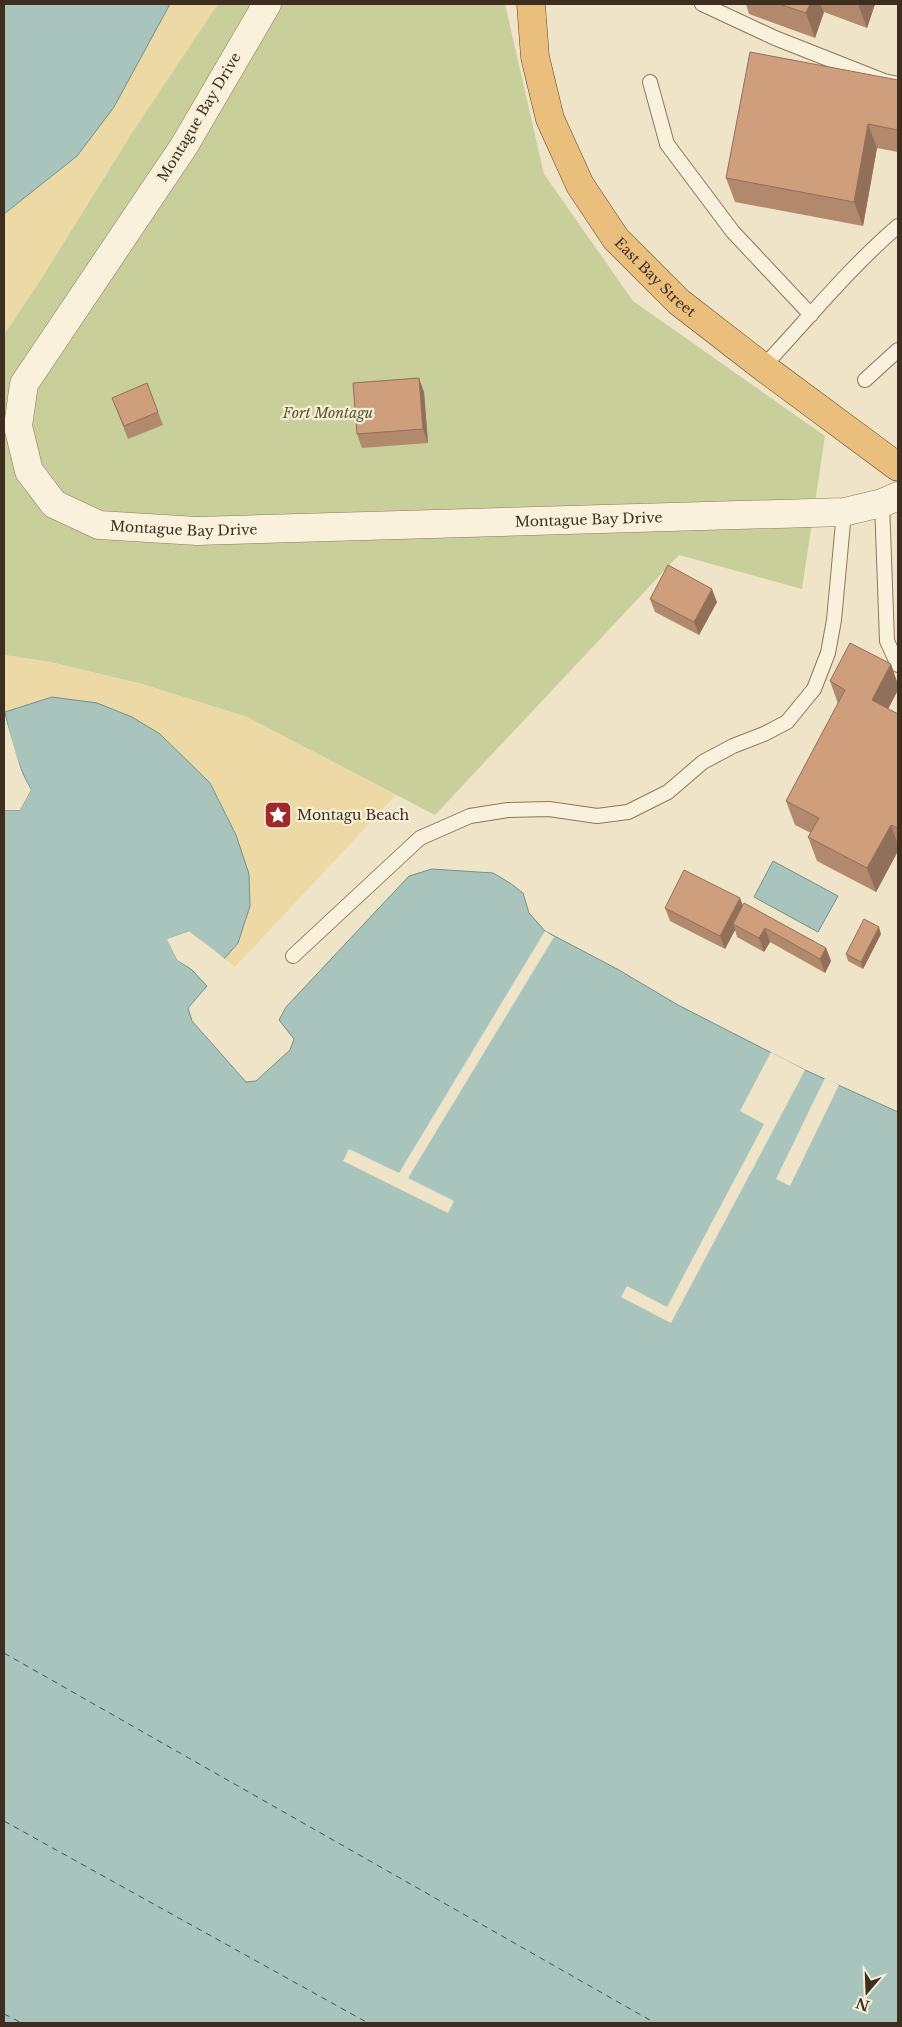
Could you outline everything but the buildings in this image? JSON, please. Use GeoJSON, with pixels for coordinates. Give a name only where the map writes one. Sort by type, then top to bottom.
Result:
{"type":"FeatureCollection","features":[{"type":"Feature","properties":{"kind":"highway","name":"East Bay Street"},"geometry":{"type":"LineString","coordinates":[[531,4],[535,57],[550,119],[580,185],[616,238],[672,295],[763,367],[898,467]]}},
{"type":"Feature","properties":{"kind":"street","name":"Montague Bay Drive"},"geometry":{"type":"LineString","coordinates":[[267,4],[184,146],[24,384],[18,426],[29,471],[54,504],[99,525],[197,531],[844,512],[890,499]]}},
{"type":"Feature","properties":{"kind":"lane"},"geometry":{"type":"LineString","coordinates":[[702,4],[775,38],[884,81],[898,84]]}},
{"type":"Feature","properties":{"kind":"lane"},"geometry":{"type":"LineString","coordinates":[[650,82],[667,144],[733,232],[811,315]]}},
{"type":"Feature","properties":{"kind":"lane"},"geometry":{"type":"LineString","coordinates":[[763,367],[837,285],[898,226]]}},
{"type":"Feature","properties":{"kind":"lane"},"geometry":{"type":"LineString","coordinates":[[864,380],[898,350]]}},
{"type":"Feature","properties":{"kind":"lane"},"geometry":{"type":"LineString","coordinates":[[890,499],[887,641],[898,666]]}},
{"type":"Feature","properties":{"kind":"lane"},"geometry":{"type":"LineString","coordinates":[[293,956],[420,838],[470,816],[508,810],[549,809],[597,816],[628,812],[668,792],[703,762],[733,746],[764,734],[787,722],[814,689],[828,653],[834,620],[844,512]]}},
{"type":"Feature","properties":{"kind":"green space","name":"Fort Montagu"},"geometry":{"type":"Polygon","coordinates":[[[218,4],[505,4],[544,174],[633,301],[825,436],[802,589],[679,555],[435,815],[247,717],[142,684],[50,662],[4,655],[4,334],[36,287],[130,136],[218,4]]]}},
{"type":"Feature","properties":{"kind":"sand"},"geometry":{"type":"Polygon","coordinates":[[[129,4],[218,4],[130,136],[36,287],[4,334],[4,172],[129,4]]]}},
{"type":"Feature","properties":{"kind":"sand","name":"Montagu Beach"},"geometry":{"type":"Polygon","coordinates":[[[4,655],[50,662],[142,684],[247,717],[396,795],[235,967],[214,950],[27,731],[9,734],[4,713],[4,655]]]}},
{"type":"Feature","properties":{"kind":"water"},"geometry":{"type":"Polygon","coordinates":[[[4,4],[170,4],[114,107],[77,156],[4,214],[4,4]]]}},
{"type":"Feature","properties":{"kind":"water"},"geometry":{"type":"Polygon","coordinates":[[[52,697],[97,703],[132,717],[160,734],[210,783],[236,835],[249,874],[250,906],[238,943],[224,959],[189,931],[168,939],[177,960],[191,969],[207,986],[188,1008],[192,1021],[246,1082],[256,1081],[290,1050],[294,1039],[279,1020],[286,1007],[409,876],[432,869],[493,873],[523,893],[529,913],[545,931],[619,970],[678,1005],[805,1070],[898,1112],[898,2023],[4,2023],[4,810],[20,810],[31,790],[15,752],[5,712],[52,697]]]}},
{"type":"Feature","properties":{"kind":"water"},"geometry":{"type":"Polygon","coordinates":[[[773,861],[838,896],[818,932],[754,897],[773,861]]]}},
{"type":"Feature","properties":{"kind":"pier"},"geometry":{"type":"Polygon","coordinates":[[[4,713],[22,774],[31,790],[20,810],[4,810],[4,808],[18,808],[28,790],[20,775],[7,735],[4,713]]]}},
{"type":"Feature","properties":{"kind":"pier"},"geometry":{"type":"Polygon","coordinates":[[[189,931],[226,960],[223,961],[189,934],[171,941],[179,958],[199,973],[177,960],[167,939],[189,931]]]}},
{"type":"Feature","properties":{"kind":"pier"},"geometry":{"type":"Polygon","coordinates":[[[545,931],[554,937],[408,1178],[454,1201],[448,1213],[343,1161],[349,1149],[399,1173],[545,931]]]}},
{"type":"Feature","properties":{"kind":"pier"},"geometry":{"type":"Polygon","coordinates":[[[771,1052],[805,1070],[671,1323],[621,1297],[627,1286],[667,1307],[764,1124],[740,1111],[771,1052]]]}},
{"type":"Feature","properties":{"kind":"pier"},"geometry":{"type":"Polygon","coordinates":[[[825,1078],[839,1085],[790,1186],[776,1179],[825,1078]]]}},
{"type":"Feature","properties":{"kind":"ferry route"},"geometry":{"type":"LineString","coordinates":[[4,1653],[655,2023]]}},
{"type":"Feature","properties":{"kind":"ferry route"},"geometry":{"type":"LineString","coordinates":[[4,1821],[368,2023]]}},
{"type":"Feature","properties":{"kind":"ferry route"},"geometry":{"type":"LineString","coordinates":[[4,2014],[22,2023]]}},
{"type":"Feature","properties":{"kind":"place","name":"Montagu Beach"},"geometry":{"type":"Point","coordinates":[278,815]}}]}
